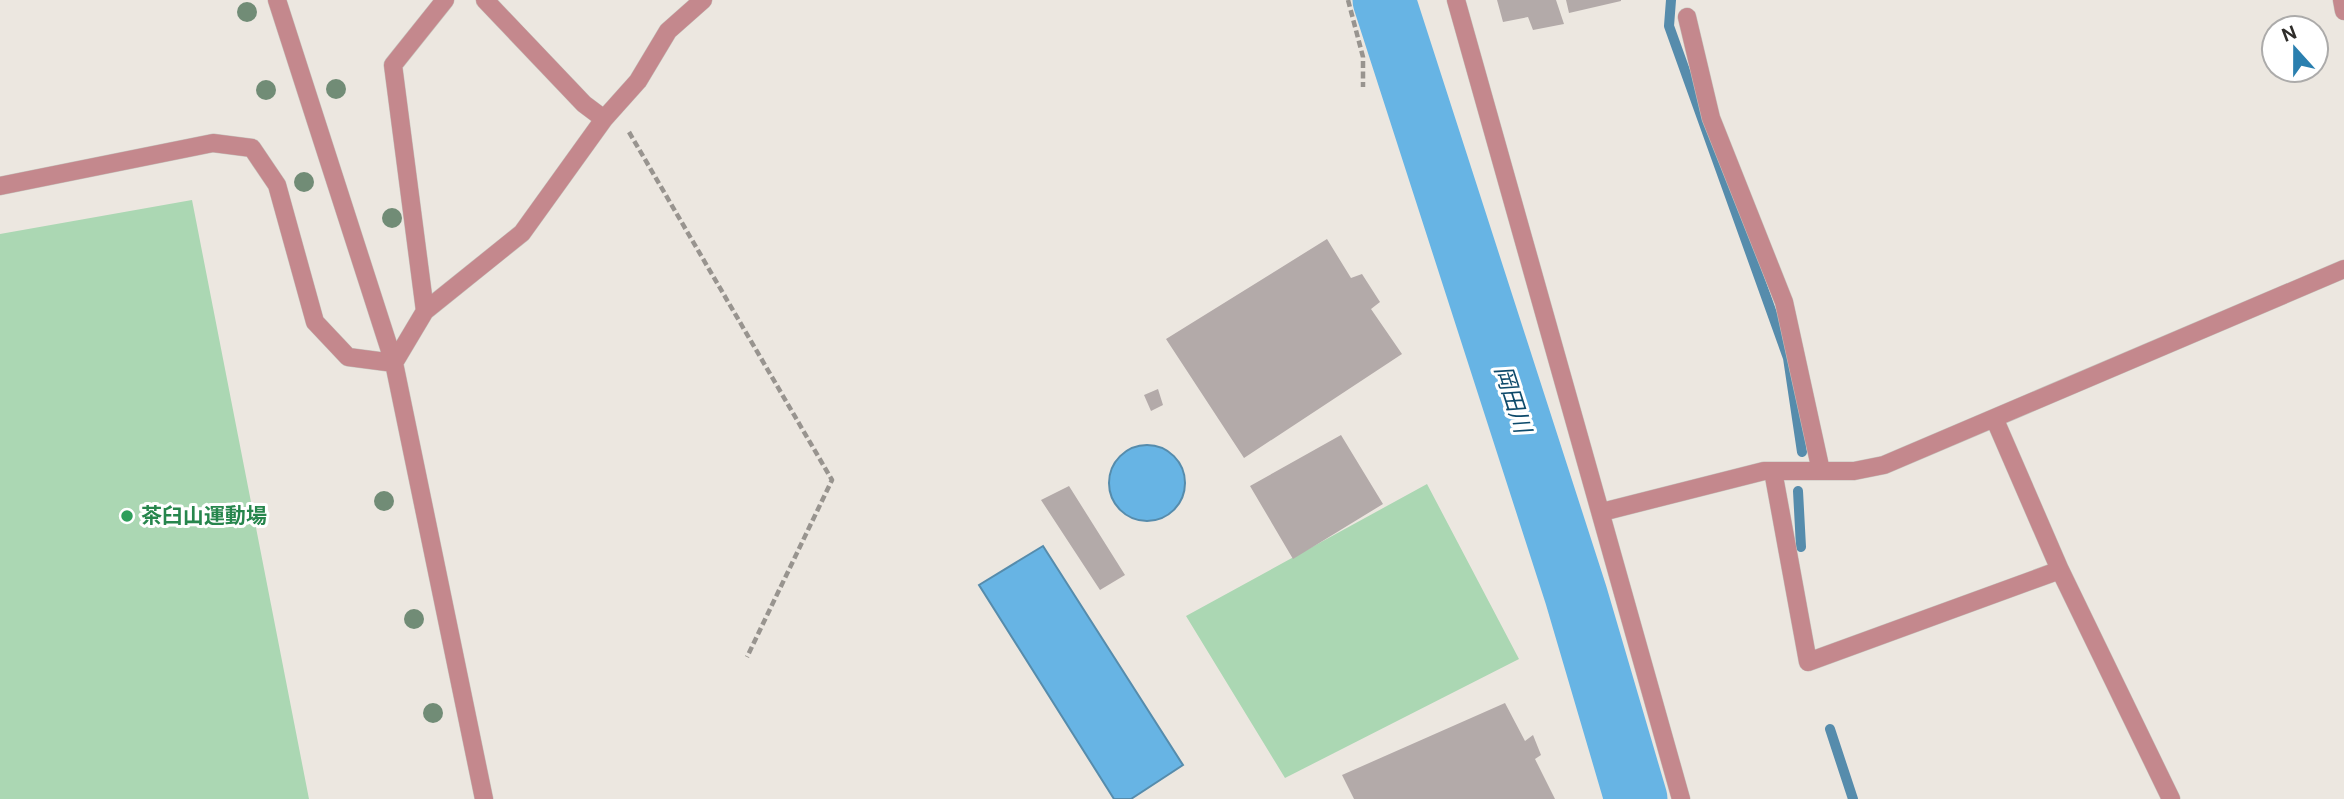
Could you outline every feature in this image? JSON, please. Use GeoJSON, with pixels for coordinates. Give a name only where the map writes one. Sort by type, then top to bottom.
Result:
{"type":"FeatureCollection","features":[{"type":"Feature","properties":{"kind":"street"},"geometry":{"type":"LineString","coordinates":[[277,0],[394,363],[484,799]]}},
{"type":"Feature","properties":{"kind":"street"},"geometry":{"type":"LineString","coordinates":[[425,311],[393,65],[445,0]]}},
{"type":"Feature","properties":{"kind":"street"},"geometry":{"type":"LineString","coordinates":[[485,0],[584,104],[609,113]]}},
{"type":"Feature","properties":{"kind":"street"},"geometry":{"type":"LineString","coordinates":[[394,363],[425,311],[522,233],[609,113],[638,80],[668,32],[703,0]]}},
{"type":"Feature","properties":{"kind":"street"},"geometry":{"type":"LineString","coordinates":[[1456,0],[1681,799]]}},
{"type":"Feature","properties":{"kind":"street"},"geometry":{"type":"LineString","coordinates":[[2342,0],[2344,11]]}},
{"type":"Feature","properties":{"kind":"street"},"geometry":{"type":"LineString","coordinates":[[1687,16],[1712,118],[1784,302],[1821,471]]}},
{"type":"Feature","properties":{"kind":"street"},"geometry":{"type":"LineString","coordinates":[[0,186],[214,143],[252,148],[277,185],[315,323],[348,358],[394,363]]}},
{"type":"Feature","properties":{"kind":"street"},"geometry":{"type":"LineString","coordinates":[[1602,512],[1764,471],[1854,471],[1884,465],[1996,420],[2344,269]]}},
{"type":"Feature","properties":{"kind":"street"},"geometry":{"type":"LineString","coordinates":[[1996,420],[2060,570],[2171,799]]}},
{"type":"Feature","properties":{"kind":"street"},"geometry":{"type":"LineString","coordinates":[[1773,471],[1808,662],[2060,570]]}},
{"type":"Feature","properties":{"kind":"path"},"geometry":{"type":"LineString","coordinates":[[1348,0],[1363,57],[1363,88]]}},
{"type":"Feature","properties":{"kind":"path"},"geometry":{"type":"LineString","coordinates":[[609,113],[832,480],[747,657]]}},
{"type":"Feature","properties":{"kind":"green space","name":"茶臼山運動場"},"geometry":{"type":"Polygon","coordinates":[[[192,200],[309,799],[0,799],[0,234],[192,200]]]}},
{"type":"Feature","properties":{"kind":"green space"},"geometry":{"type":"Polygon","coordinates":[[[1427,484],[1519,659],[1285,778],[1186,616],[1427,484]]]}},
{"type":"Feature","properties":{"kind":"water"},"geometry":{"type":"Polygon","coordinates":[[[1147,445],[1161,448],[1174,456],[1182,469],[1185,483],[1182,497],[1174,510],[1161,518],[1147,521],[1133,518],[1120,510],[1112,497],[1109,483],[1112,469],[1120,456],[1133,448],[1147,445]]]}},
{"type":"Feature","properties":{"kind":"water"},"geometry":{"type":"Polygon","coordinates":[[[1043,546],[1183,765],[1131,799],[1114,799],[979,585],[1043,546]]]}},
{"type":"Feature","properties":{"kind":"building"},"geometry":{"type":"Polygon","coordinates":[[[1497,0],[1556,0],[1564,24],[1533,30],[1528,17],[1503,22],[1497,0]]]}},
{"type":"Feature","properties":{"kind":"building"},"geometry":{"type":"Polygon","coordinates":[[[1566,0],[1621,0],[1621,1],[1569,13],[1566,0]]]}},
{"type":"Feature","properties":{"kind":"building"},"geometry":{"type":"Polygon","coordinates":[[[1327,239],[1351,278],[1362,274],[1380,302],[1371,309],[1402,354],[1244,458],[1166,339],[1327,239]]]}},
{"type":"Feature","properties":{"kind":"building"},"geometry":{"type":"Polygon","coordinates":[[[1158,389],[1163,405],[1151,411],[1144,395],[1158,389]]]}},
{"type":"Feature","properties":{"kind":"building"},"geometry":{"type":"Polygon","coordinates":[[[1341,435],[1383,504],[1293,559],[1250,486],[1341,435]]]}},
{"type":"Feature","properties":{"kind":"building"},"geometry":{"type":"Polygon","coordinates":[[[1069,486],[1125,575],[1100,590],[1041,500],[1069,486]]]}},
{"type":"Feature","properties":{"kind":"building"},"geometry":{"type":"Polygon","coordinates":[[[1505,703],[1525,741],[1533,735],[1541,755],[1535,759],[1555,799],[1354,799],[1342,775],[1505,703]]]}},
{"type":"Feature","properties":{"kind":"waterway","name":"岡田川"},"geometry":{"type":"LineString","coordinates":[[1384,0],[1576,595],[1636,799]]}},
{"type":"Feature","properties":{"kind":"waterway"},"geometry":{"type":"LineString","coordinates":[[1671,0],[1669,26],[1788,358],[1802,452]]}},
{"type":"Feature","properties":{"kind":"waterway"},"geometry":{"type":"LineString","coordinates":[[1798,491],[1801,547]]}},
{"type":"Feature","properties":{"kind":"waterway"},"geometry":{"type":"LineString","coordinates":[[1830,729],[1853,799]]}},
{"type":"Feature","properties":{"kind":"place","name":"茶臼山運動場"},"geometry":{"type":"Point","coordinates":[127,516]}}]}
